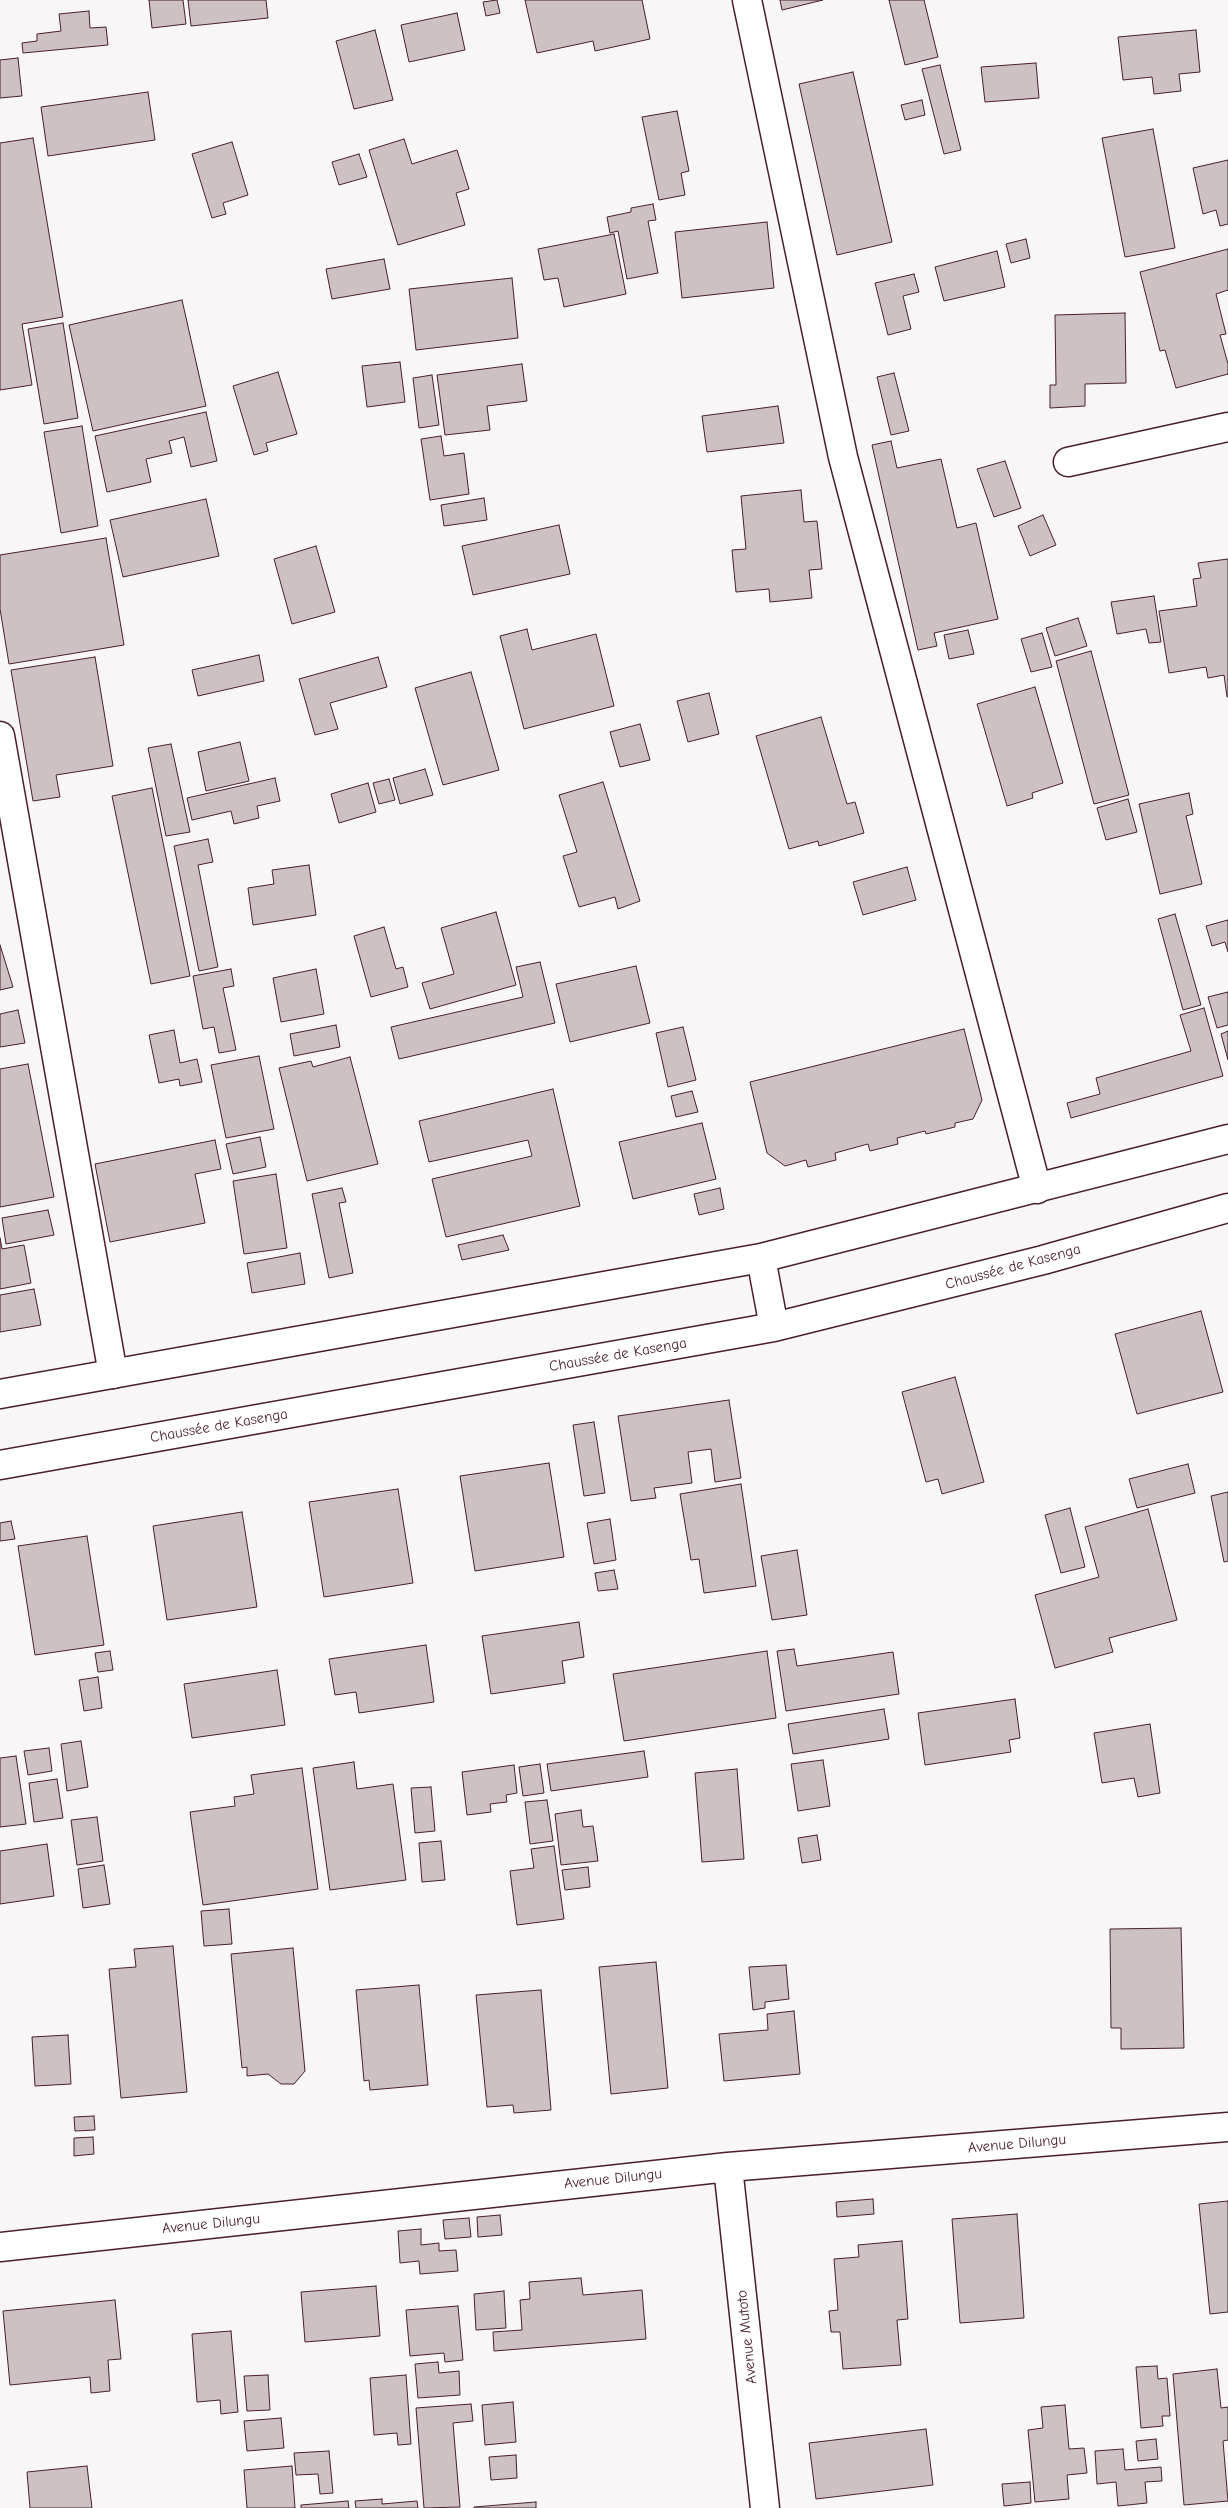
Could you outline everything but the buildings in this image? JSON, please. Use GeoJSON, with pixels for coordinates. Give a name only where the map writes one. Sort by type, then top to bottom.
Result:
{"type":"FeatureCollection","features":[{"type":"Feature","properties":{"kind":"street"},"geometry":{"type":"LineString","coordinates":[[747,0],[844,457],[1037,1189]]}},
{"type":"Feature","properties":{"kind":"street"},"geometry":{"type":"LineString","coordinates":[[1068,462],[1228,427]]}},
{"type":"Feature","properties":{"kind":"street"},"geometry":{"type":"LineString","coordinates":[[0,736],[113,1374]]}},
{"type":"Feature","properties":{"kind":"street"},"geometry":{"type":"LineString","coordinates":[[0,1394],[762,1258],[1228,1139]]}},
{"type":"Feature","properties":{"kind":"street","name":"Chaussée de Kasenga"},"geometry":{"type":"LineString","coordinates":[[0,1465],[774,1327],[1042,1260],[1228,1208]]}},
{"type":"Feature","properties":{"kind":"street"},"geometry":{"type":"LineString","coordinates":[[762,1258],[774,1327]]}},
{"type":"Feature","properties":{"kind":"street","name":"Avenue Dilungu"},"geometry":{"type":"LineString","coordinates":[[0,2247],[728,2167],[1228,2127]]}},
{"type":"Feature","properties":{"kind":"street","name":"Avenue Mutoto"},"geometry":{"type":"LineString","coordinates":[[728,2167],[766,2508]]}}]}
